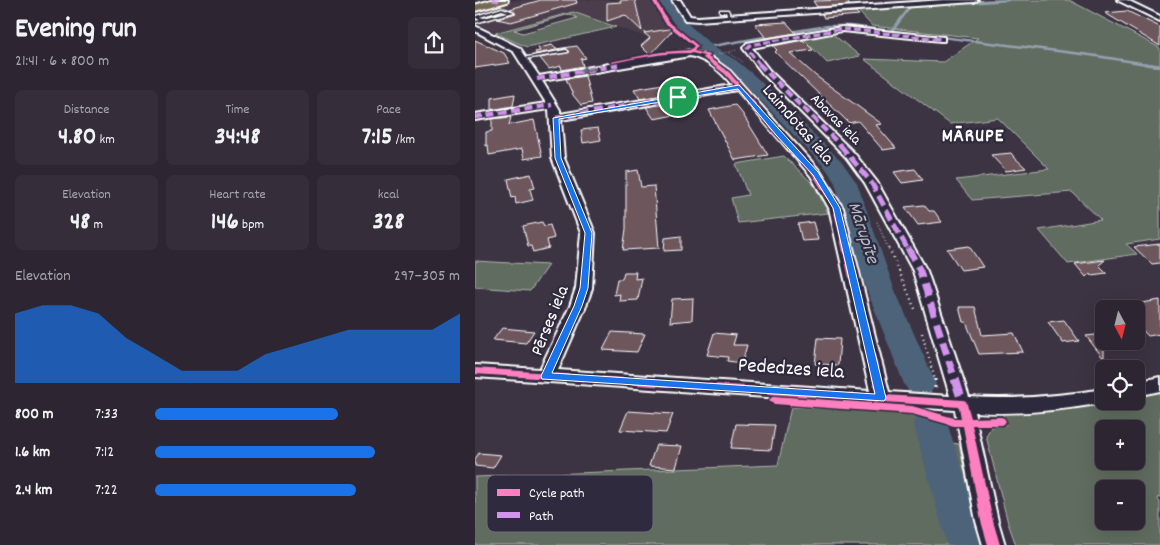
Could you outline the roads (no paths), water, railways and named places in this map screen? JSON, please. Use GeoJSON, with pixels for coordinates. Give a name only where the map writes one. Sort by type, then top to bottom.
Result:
{"type":"FeatureCollection","features":[{"type":"Feature","properties":{"kind":"main road"},"geometry":{"type":"LineString","coordinates":[[475,8],[498,0]]}},
{"type":"Feature","properties":{"kind":"street"},"geometry":{"type":"LineString","coordinates":[[676,0],[688,18],[698,19],[856,6],[974,0]]}},
{"type":"Feature","properties":{"kind":"street"},"geometry":{"type":"LineString","coordinates":[[1121,0],[1160,19]]}},
{"type":"Feature","properties":{"kind":"street","name":"Pērses iela"},"geometry":{"type":"LineString","coordinates":[[478,26],[517,50],[524,58],[555,110],[558,158],[588,233],[584,288],[578,306],[546,376]]}},
{"type":"Feature","properties":{"kind":"street","name":"Abavas iela"},"geometry":{"type":"LineString","coordinates":[[941,39],[842,29],[758,43],[747,48],[766,72],[851,155],[871,182],[920,271],[963,404]]}},
{"type":"Feature","properties":{"kind":"street"},"geometry":{"type":"LineString","coordinates":[[537,79],[690,53],[698,54],[717,64],[739,87]]}},
{"type":"Feature","properties":{"kind":"street","name":"Laimdotas iela"},"geometry":{"type":"LineString","coordinates":[[556,118],[739,87],[816,174],[836,208],[881,398]]}},
{"type":"Feature","properties":{"kind":"street"},"geometry":{"type":"LineString","coordinates":[[475,117],[552,105]]}},
{"type":"Feature","properties":{"kind":"street","name":"Pededzes iela"},"geometry":{"type":"LineString","coordinates":[[475,372],[963,404],[1031,405],[1095,397]]}},
{"type":"Feature","properties":{"kind":"street"},"geometry":{"type":"LineString","coordinates":[[1145,387],[1160,384]]}},
{"type":"Feature","properties":{"kind":"street"},"geometry":{"type":"LineString","coordinates":[[963,404],[987,521],[994,545]]}},
{"type":"Feature","properties":{"kind":"lane"},"geometry":{"type":"LineString","coordinates":[[503,9],[512,12],[493,17],[478,26],[477,17],[503,9]]}},
{"type":"Feature","properties":{"kind":"lane"},"geometry":{"type":"LineString","coordinates":[[721,11],[727,10],[729,17]]}},
{"type":"Feature","properties":{"kind":"lane"},"geometry":{"type":"LineString","coordinates":[[524,58],[566,51]]}},
{"type":"Feature","properties":{"kind":"waterway","name":"Mārupīte"},"geometry":{"type":"LineString","coordinates":[[664,0],[683,27],[710,51],[731,64],[750,80],[835,166],[846,183],[880,288],[920,384]]}},
{"type":"Feature","properties":{"kind":"waterway"},"geometry":{"type":"LineString","coordinates":[[892,31],[910,7],[1008,0]]}},
{"type":"Feature","properties":{"kind":"waterway"},"geometry":{"type":"LineString","coordinates":[[790,32],[827,26],[850,26],[1090,55],[1153,65]]}},
{"type":"Feature","properties":{"kind":"waterway"},"geometry":{"type":"LineString","coordinates":[[707,47],[770,36]]}},
{"type":"Feature","properties":{"kind":"waterway"},"geometry":{"type":"LineString","coordinates":[[1145,64],[1160,66]]}},
{"type":"Feature","properties":{"kind":"waterway","name":"Mārupīte"},"geometry":{"type":"LineString","coordinates":[[930,423],[967,545]]}},
{"type":"Feature","properties":{"kind":"district","name":"MĀRUPE"},"geometry":{"type":"Point","coordinates":[973,137]}}]}
